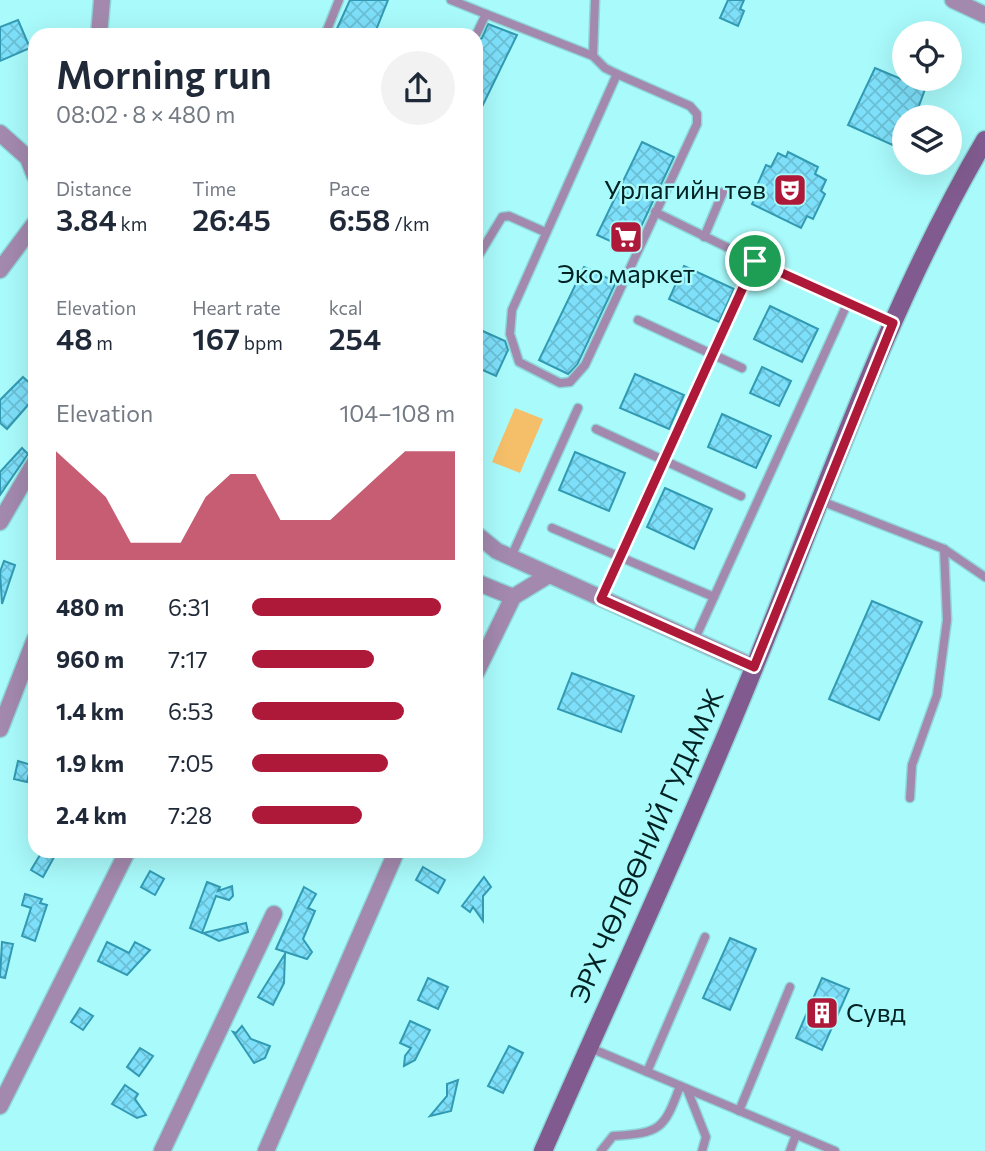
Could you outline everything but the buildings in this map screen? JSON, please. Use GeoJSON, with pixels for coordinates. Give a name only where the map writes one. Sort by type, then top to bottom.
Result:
{"type":"FeatureCollection","features":[{"type":"Feature","properties":{"kind":"main road","name":"ЭРХ ЧӨЛӨӨНИЙ ГУДАМЖ"},"geometry":{"type":"LineString","coordinates":[[543,1151],[754,667],[893,323],[955,191],[985,140]]}},
{"type":"Feature","properties":{"kind":"street"},"geometry":{"type":"LineString","coordinates":[[100,28],[102,0]]}},
{"type":"Feature","properties":{"kind":"street"},"geometry":{"type":"LineString","coordinates":[[953,0],[985,15]]}},
{"type":"Feature","properties":{"kind":"street"},"geometry":{"type":"LineString","coordinates":[[0,133],[28,158]]}},
{"type":"Feature","properties":{"kind":"street"},"geometry":{"type":"LineString","coordinates":[[0,270],[28,232]]}},
{"type":"Feature","properties":{"kind":"street"},"geometry":{"type":"LineString","coordinates":[[0,522],[28,474]]}},
{"type":"Feature","properties":{"kind":"street"},"geometry":{"type":"LineString","coordinates":[[483,538],[512,557],[549,575],[754,667]]}},
{"type":"Feature","properties":{"kind":"street"},"geometry":{"type":"LineString","coordinates":[[483,659],[513,597],[549,575]]}},
{"type":"Feature","properties":{"kind":"street"},"geometry":{"type":"LineString","coordinates":[[483,585],[513,597]]}},
{"type":"Feature","properties":{"kind":"street"},"geometry":{"type":"LineString","coordinates":[[0,729],[28,657]]}},
{"type":"Feature","properties":{"kind":"street"},"geometry":{"type":"LineString","coordinates":[[0,1106],[124,858]]}},
{"type":"Feature","properties":{"kind":"street"},"geometry":{"type":"LineString","coordinates":[[265,1151],[393,858]]}},
{"type":"Feature","properties":{"kind":"street"},"geometry":{"type":"LineString","coordinates":[[162,1151],[274,914]]}},
{"type":"Feature","properties":{"kind":"lane"},"geometry":{"type":"LineString","coordinates":[[328,28],[339,0]]}},
{"type":"Feature","properties":{"kind":"lane"},"geometry":{"type":"LineString","coordinates":[[451,0],[593,56],[617,75],[690,106],[697,114],[692,137],[585,365],[570,382],[560,383],[519,362],[510,334],[512,310],[617,75]]}},
{"type":"Feature","properties":{"kind":"lane"},"geometry":{"type":"LineString","coordinates":[[593,56],[595,0]]}},
{"type":"Feature","properties":{"kind":"lane"},"geometry":{"type":"LineString","coordinates":[[479,28],[486,14]]}},
{"type":"Feature","properties":{"kind":"lane"},"geometry":{"type":"LineString","coordinates":[[704,237],[723,192]]}},
{"type":"Feature","properties":{"kind":"lane"},"geometry":{"type":"LineString","coordinates":[[656,212],[755,261],[893,323]]}},
{"type":"Feature","properties":{"kind":"lane"},"geometry":{"type":"LineString","coordinates":[[483,248],[502,216],[509,216],[545,232]]}},
{"type":"Feature","properties":{"kind":"lane"},"geometry":{"type":"LineString","coordinates":[[601,599],[755,261]]}},
{"type":"Feature","properties":{"kind":"lane"},"geometry":{"type":"LineString","coordinates":[[694,641],[848,302]]}},
{"type":"Feature","properties":{"kind":"lane"},"geometry":{"type":"LineString","coordinates":[[638,320],[742,368]]}},
{"type":"Feature","properties":{"kind":"lane"},"geometry":{"type":"LineString","coordinates":[[512,557],[578,408]]}},
{"type":"Feature","properties":{"kind":"lane"},"geometry":{"type":"LineString","coordinates":[[596,429],[741,496]]}},
{"type":"Feature","properties":{"kind":"lane"},"geometry":{"type":"LineString","coordinates":[[821,501],[944,549],[985,577]]}},
{"type":"Feature","properties":{"kind":"lane"},"geometry":{"type":"LineString","coordinates":[[552,528],[714,597]]}},
{"type":"Feature","properties":{"kind":"lane"},"geometry":{"type":"LineString","coordinates":[[910,798],[912,765],[937,695],[947,620],[944,549]]}},
{"type":"Feature","properties":{"kind":"lane"},"geometry":{"type":"LineString","coordinates":[[647,1072],[705,937]]}},
{"type":"Feature","properties":{"kind":"lane"},"geometry":{"type":"LineString","coordinates":[[739,1111],[790,987]]}},
{"type":"Feature","properties":{"kind":"lane"},"geometry":{"type":"LineString","coordinates":[[588,1047],[835,1151]]}},
{"type":"Feature","properties":{"kind":"lane"},"geometry":{"type":"LineString","coordinates":[[601,1151],[613,1136],[646,1134],[662,1124],[669,1117],[684,1087]]}},
{"type":"Feature","properties":{"kind":"lane"},"geometry":{"type":"LineString","coordinates":[[684,1087],[706,1137],[702,1151]]}},
{"type":"Feature","properties":{"kind":"lane"},"geometry":{"type":"LineString","coordinates":[[790,1151],[796,1135]]}},
{"type":"Feature","properties":{"kind":"shaded area"},"geometry":{"type":"Polygon","coordinates":[[[515,408],[543,419],[520,473],[492,462],[515,408]]]}},
{"type":"Feature","properties":{"kind":"place","name":"Урлагийн төв"},"geometry":{"type":"Point","coordinates":[790,190]}},
{"type":"Feature","properties":{"kind":"place","name":"Эко маркет"},"geometry":{"type":"Point","coordinates":[626,237]}},
{"type":"Feature","properties":{"kind":"place","name":"Сувд"},"geometry":{"type":"Point","coordinates":[822,1013]}},
{"type":"Feature","properties":{"kind":"route"},"geometry":{"type":"LineString","coordinates":[[755,261],[893,323],[754,667],[601,599],[755,261]]}}]}
